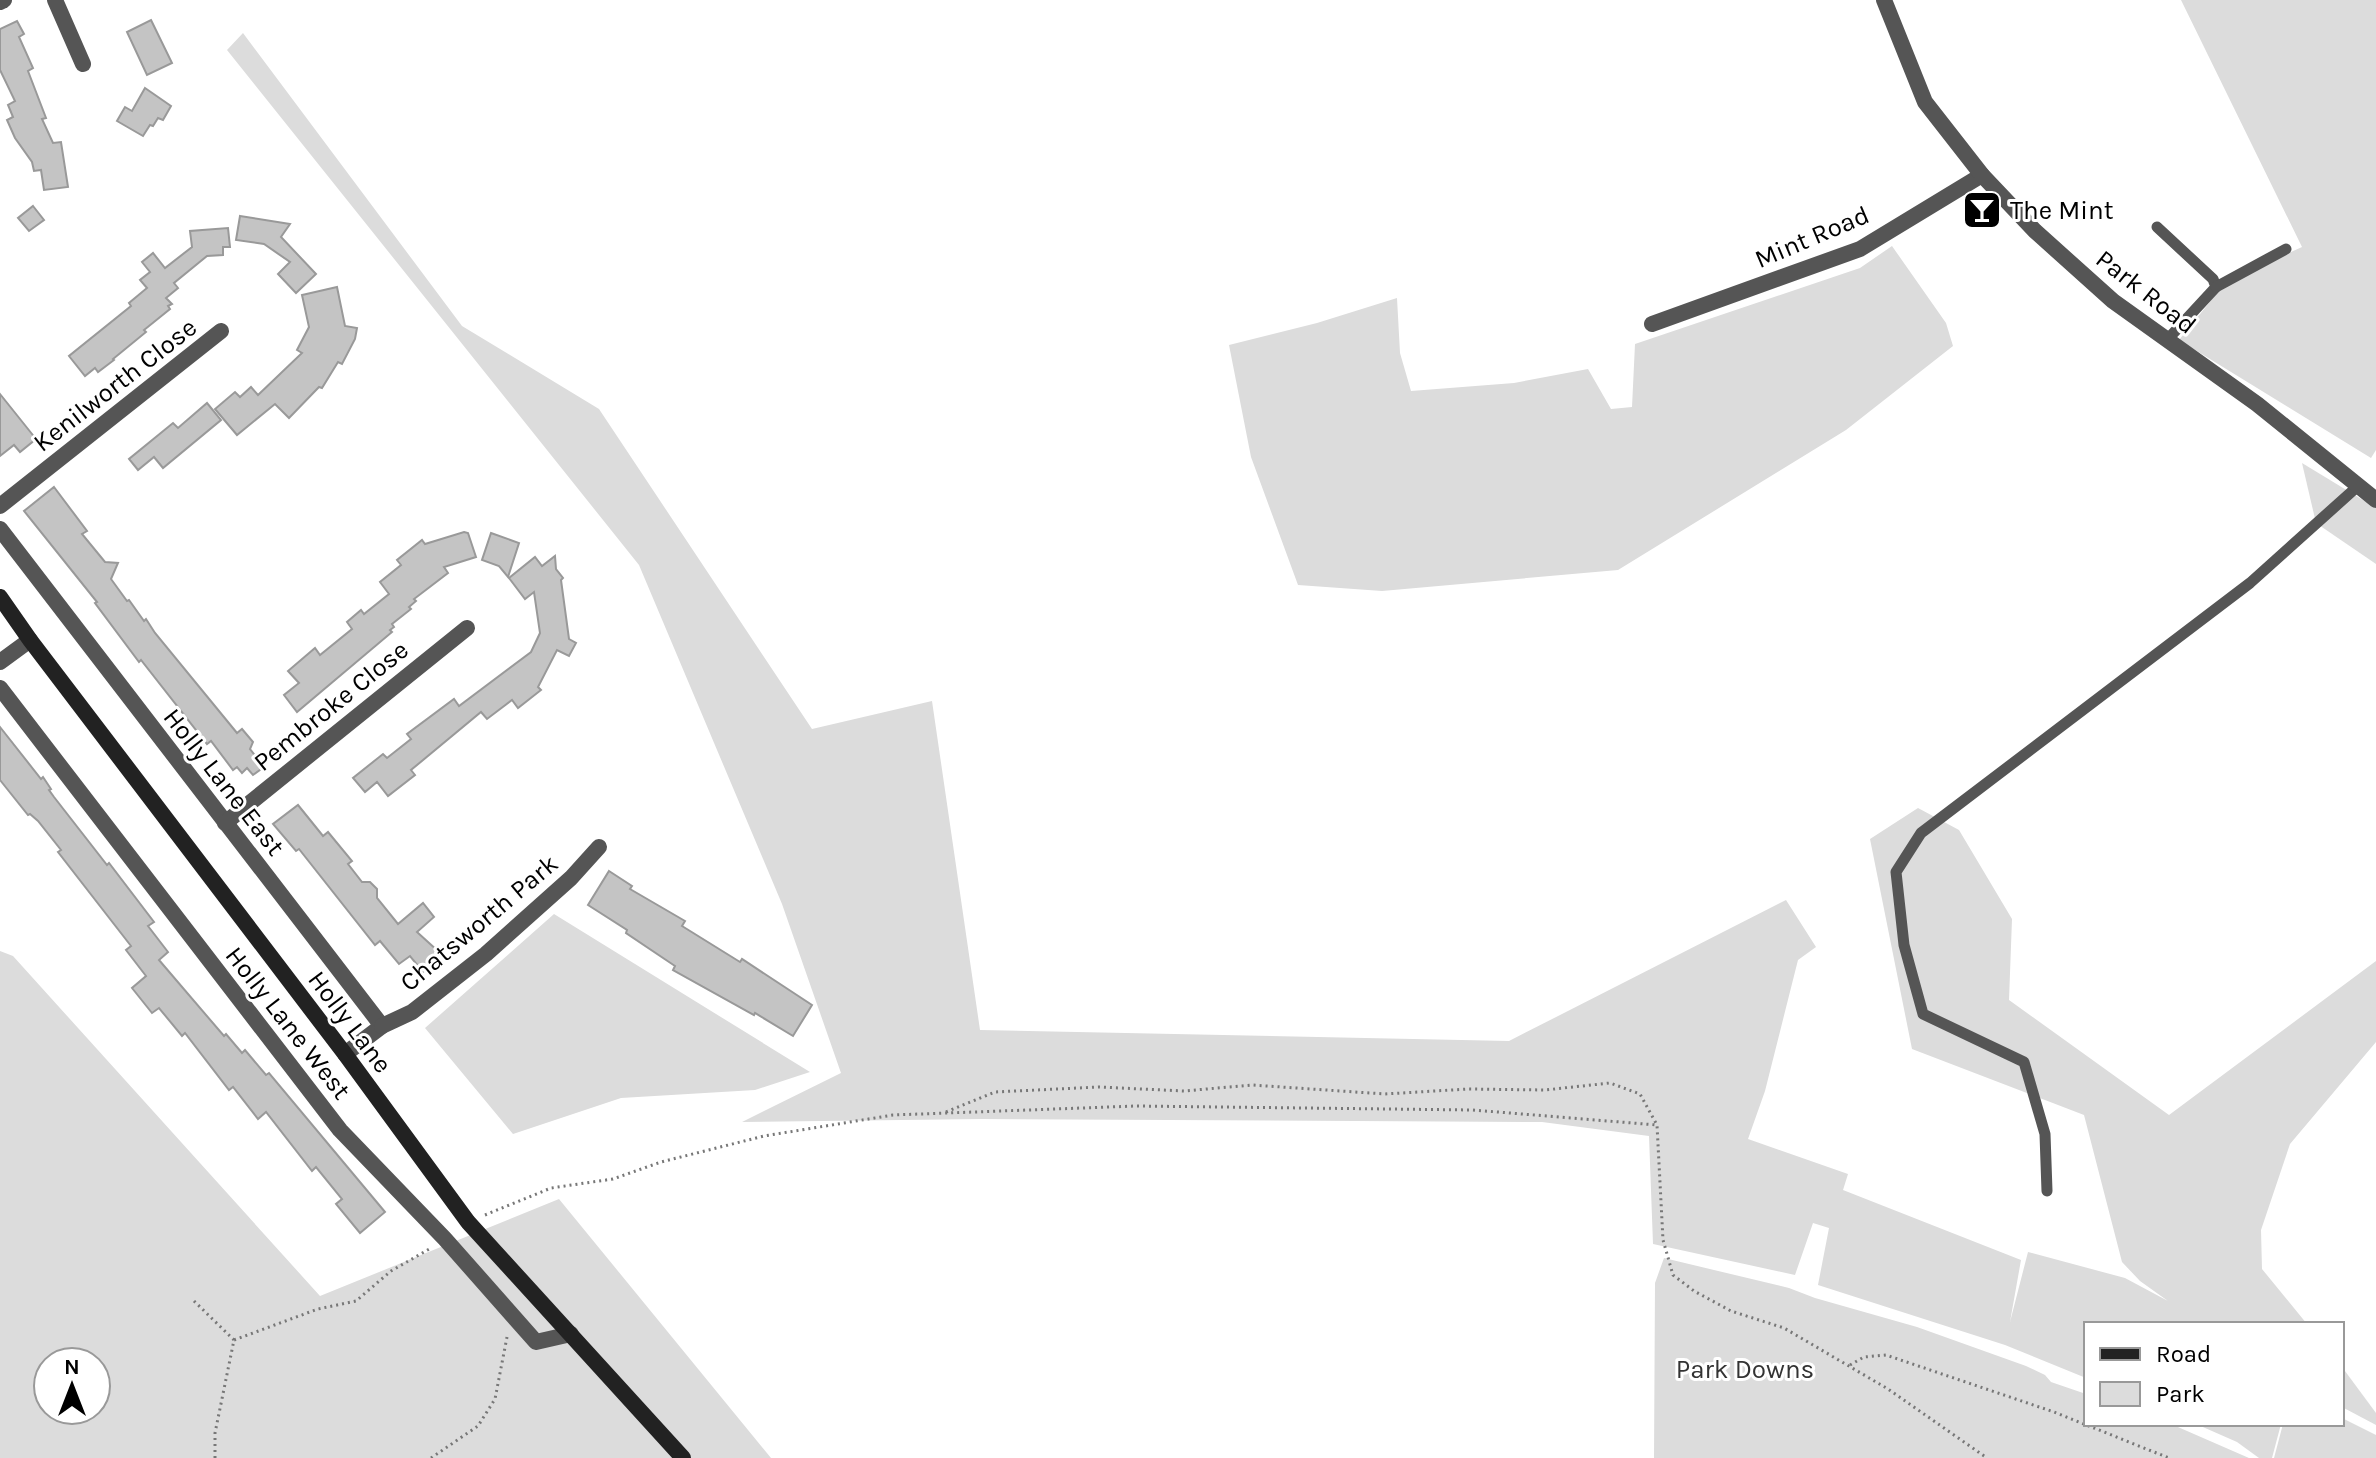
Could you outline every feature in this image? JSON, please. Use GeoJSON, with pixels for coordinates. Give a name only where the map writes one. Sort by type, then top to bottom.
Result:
{"type":"FeatureCollection","features":[{"type":"Feature","properties":{"kind":"main road","name":"Holly Lane"},"geometry":{"type":"LineString","coordinates":[[0,597],[468,1222],[683,1458]]}},
{"type":"Feature","properties":{"kind":"street"},"geometry":{"type":"LineString","coordinates":[[55,0],[83,64]]}},
{"type":"Feature","properties":{"kind":"street","name":"Park Road"},"geometry":{"type":"LineString","coordinates":[[1884,0],[1925,102],[1982,175],[2035,231],[2102,291],[2257,404],[2376,500]]}},
{"type":"Feature","properties":{"kind":"street","name":"Mint Road"},"geometry":{"type":"LineString","coordinates":[[1652,324],[1860,249],[1982,175]]}},
{"type":"Feature","properties":{"kind":"street","name":"Kenilworth Close"},"geometry":{"type":"LineString","coordinates":[[0,506],[221,331]]}},
{"type":"Feature","properties":{"kind":"street","name":"Holly Lane East"},"geometry":{"type":"LineString","coordinates":[[0,529],[382,1026]]}},
{"type":"Feature","properties":{"kind":"street","name":"Pembroke Close"},"geometry":{"type":"LineString","coordinates":[[225,823],[467,628]]}},
{"type":"Feature","properties":{"kind":"street"},"geometry":{"type":"LineString","coordinates":[[0,662],[30,640]]}},
{"type":"Feature","properties":{"kind":"street","name":"Holly Lane West"},"geometry":{"type":"LineString","coordinates":[[0,688],[340,1130],[445,1239],[536,1342],[571,1334]]}},
{"type":"Feature","properties":{"kind":"street","name":"Chatsworth Park"},"geometry":{"type":"LineString","coordinates":[[382,1026],[412,1012],[486,954],[571,878],[599,847]]}},
{"type":"Feature","properties":{"kind":"street"},"geometry":{"type":"LineString","coordinates":[[345,1054],[382,1026]]}},
{"type":"Feature","properties":{"kind":"lane"},"geometry":{"type":"LineString","coordinates":[[2157,227],[2213,279],[2216,287]]}},
{"type":"Feature","properties":{"kind":"lane"},"geometry":{"type":"LineString","coordinates":[[2167,340],[2216,287],[2286,249]]}},
{"type":"Feature","properties":{"kind":"lane"},"geometry":{"type":"LineString","coordinates":[[2047,1191],[2045,1134],[2024,1062],[1923,1014],[1904,945],[1896,872],[1921,833],[2250,583],[2358,486]]}},
{"type":"Feature","properties":{"kind":"path"},"geometry":{"type":"LineString","coordinates":[[942,1113],[995,1092],[1099,1087],[1184,1091],[1252,1085],[1385,1094],[1468,1089],[1545,1090],[1610,1083],[1640,1094],[1657,1125],[1663,1240],[1673,1275],[1694,1291],[1731,1311],[1784,1328],[1888,1389],[1987,1458]]}},
{"type":"Feature","properties":{"kind":"path"},"geometry":{"type":"LineString","coordinates":[[468,1222],[551,1188],[613,1179],[661,1162],[764,1136],[893,1115],[1136,1106],[1473,1110],[1657,1125]]}},
{"type":"Feature","properties":{"kind":"path"},"geometry":{"type":"LineString","coordinates":[[234,1340],[318,1309],[356,1301],[391,1271],[445,1239]]}},
{"type":"Feature","properties":{"kind":"path"},"geometry":{"type":"LineString","coordinates":[[194,1301],[234,1340]]}},
{"type":"Feature","properties":{"kind":"path"},"geometry":{"type":"LineString","coordinates":[[431,1458],[478,1426],[495,1399],[511,1316]]}},
{"type":"Feature","properties":{"kind":"path"},"geometry":{"type":"LineString","coordinates":[[215,1458],[215,1433],[234,1340]]}},
{"type":"Feature","properties":{"kind":"path"},"geometry":{"type":"LineString","coordinates":[[1848,1366],[1864,1357],[1886,1355],[2084,1424]]}},
{"type":"Feature","properties":{"kind":"path"},"geometry":{"type":"LineString","coordinates":[[2089,1426],[2169,1458]]}},
{"type":"Feature","properties":{"kind":"green space"},"geometry":{"type":"Polygon","coordinates":[[[2181,0],[2376,0],[2376,450],[2371,458],[2179,340],[2226,282],[2302,247],[2181,0]]]}},
{"type":"Feature","properties":{"kind":"green space"},"geometry":{"type":"Polygon","coordinates":[[[243,33],[462,326],[599,409],[812,729],[932,701],[980,1030],[1509,1041],[1786,900],[1816,947],[1798,960],[1765,1091],[1748,1139],[1848,1174],[1843,1190],[2021,1260],[2010,1322],[2028,1252],[2125,1278],[2168,1301],[2140,1281],[2122,1262],[2084,1115],[1912,1049],[1870,839],[1918,808],[1959,830],[2012,919],[2009,1000],[2169,1115],[2376,961],[2376,1042],[2290,1144],[2261,1230],[2262,1269],[2305,1322],[2084,1322],[2084,1377],[2005,1345],[1818,1285],[1829,1228],[1813,1223],[1795,1275],[1653,1244],[1649,1136],[1542,1122],[982,1119],[742,1122],[841,1073],[782,904],[639,565],[227,50],[243,33]]]}},
{"type":"Feature","properties":{"kind":"green space"},"geometry":{"type":"Polygon","coordinates":[[[1892,246],[1946,323],[1953,346],[1846,430],[1618,570],[1382,591],[1298,585],[1251,457],[1229,345],[1317,323],[1397,298],[1400,353],[1411,391],[1514,383],[1588,369],[1611,409],[1632,407],[1635,344],[1860,268],[1892,246]]]}},
{"type":"Feature","properties":{"kind":"green space"},"geometry":{"type":"Polygon","coordinates":[[[2302,463],[2376,508],[2376,564],[2316,523],[2302,463]]]}},
{"type":"Feature","properties":{"kind":"green space"},"geometry":{"type":"Polygon","coordinates":[[[554,914],[810,1072],[755,1090],[621,1098],[513,1134],[425,1028],[554,914]]]}},
{"type":"Feature","properties":{"kind":"green space"},"geometry":{"type":"Polygon","coordinates":[[[0,951],[13,956],[320,1296],[559,1199],[771,1458],[0,1458],[0,951]]]}},
{"type":"Feature","properties":{"kind":"green space","name":"Park Downs"},"geometry":{"type":"Polygon","coordinates":[[[1664,1258],[1789,1288],[1917,1327],[2026,1366],[2045,1375],[2051,1382],[2084,1393],[2084,1426],[2176,1426],[2249,1458],[1654,1458],[1655,1283],[1664,1258]]]}},
{"type":"Feature","properties":{"kind":"green space"},"geometry":{"type":"Polygon","coordinates":[[[2344,1370],[2376,1413],[2376,1425],[2344,1408],[2344,1370]]]}},
{"type":"Feature","properties":{"kind":"green space"},"geometry":{"type":"Polygon","coordinates":[[[2344,1419],[2376,1435],[2376,1458],[2274,1458],[2282,1426],[2344,1426],[2344,1419]]]}},
{"type":"Feature","properties":{"kind":"green space"},"geometry":{"type":"Polygon","coordinates":[[[2201,1426],[2280,1426],[2272,1458],[2259,1458],[2237,1442],[2201,1426]]]}},
{"type":"Feature","properties":{"kind":"building"},"geometry":{"type":"Polygon","coordinates":[[[151,20],[172,63],[147,75],[127,32],[151,20]]]}},
{"type":"Feature","properties":{"kind":"building"},"geometry":{"type":"Polygon","coordinates":[[[17,21],[24,34],[19,37],[33,68],[28,71],[46,118],[42,119],[53,143],[61,142],[68,187],[44,190],[41,170],[34,171],[32,162],[7,120],[13,117],[8,105],[15,101],[0,70],[0,29],[17,21]]]}},
{"type":"Feature","properties":{"kind":"building"},"geometry":{"type":"Polygon","coordinates":[[[145,88],[171,106],[163,120],[158,118],[143,136],[117,121],[125,107],[132,111],[145,88]]]}},
{"type":"Feature","properties":{"kind":"building"},"geometry":{"type":"Polygon","coordinates":[[[33,206],[44,220],[29,231],[18,218],[33,206]]]}},
{"type":"Feature","properties":{"kind":"building"},"geometry":{"type":"Polygon","coordinates":[[[240,216],[290,224],[281,237],[316,274],[296,293],[278,274],[290,262],[264,244],[236,240],[240,216]]]}},
{"type":"Feature","properties":{"kind":"building"},"geometry":{"type":"Polygon","coordinates":[[[228,228],[230,247],[223,247],[223,255],[207,256],[174,283],[178,288],[166,298],[172,304],[168,306],[170,309],[114,360],[98,372],[95,368],[85,376],[69,356],[131,306],[129,303],[147,288],[140,280],[150,272],[142,262],[153,253],[165,268],[192,247],[190,231],[228,228]]]}},
{"type":"Feature","properties":{"kind":"building"},"geometry":{"type":"Polygon","coordinates":[[[337,287],[345,326],[357,328],[342,364],[338,362],[322,388],[319,387],[289,418],[275,404],[237,435],[215,409],[235,392],[240,397],[251,387],[258,395],[302,353],[297,350],[309,327],[302,295],[337,287]]]}},
{"type":"Feature","properties":{"kind":"building"},"geometry":{"type":"Polygon","coordinates":[[[0,394],[36,439],[20,452],[14,445],[0,456],[0,394]]]}},
{"type":"Feature","properties":{"kind":"building"},"geometry":{"type":"Polygon","coordinates":[[[207,403],[221,420],[163,468],[154,457],[138,470],[129,459],[173,423],[178,428],[207,403]]]}},
{"type":"Feature","properties":{"kind":"building"},"geometry":{"type":"Polygon","coordinates":[[[54,487],[87,531],[82,534],[105,562],[118,563],[111,579],[127,601],[144,621],[146,619],[237,733],[242,729],[253,742],[250,749],[264,767],[253,775],[247,768],[242,773],[237,767],[233,770],[211,741],[207,744],[141,660],[139,662],[97,602],[24,511],[54,487]]]}},
{"type":"Feature","properties":{"kind":"building"},"geometry":{"type":"Polygon","coordinates":[[[468,533],[476,557],[444,567],[448,573],[414,599],[416,601],[409,607],[411,609],[392,624],[392,632],[297,712],[284,695],[299,683],[288,671],[315,648],[320,655],[352,629],[347,622],[361,610],[364,614],[389,594],[380,582],[401,565],[397,560],[422,540],[425,544],[468,533]]]}},
{"type":"Feature","properties":{"kind":"building"},"geometry":{"type":"Polygon","coordinates":[[[491,533],[519,543],[508,577],[499,566],[482,560],[491,533]]]}},
{"type":"Feature","properties":{"kind":"building"},"geometry":{"type":"Polygon","coordinates":[[[555,556],[556,569],[563,578],[569,639],[576,643],[569,656],[557,650],[538,687],[541,690],[518,708],[512,700],[487,719],[481,712],[411,770],[415,775],[388,796],[377,782],[365,792],[353,778],[383,754],[387,758],[411,739],[407,734],[454,699],[459,706],[531,652],[540,633],[534,592],[525,599],[509,578],[535,557],[542,566],[555,556]]]}},
{"type":"Feature","properties":{"kind":"building"},"geometry":{"type":"Polygon","coordinates":[[[0,727],[41,779],[43,777],[54,797],[154,922],[148,926],[168,952],[159,960],[224,1036],[226,1034],[242,1053],[245,1050],[266,1075],[269,1073],[385,1212],[360,1233],[336,1204],[342,1199],[316,1167],[312,1171],[266,1112],[258,1119],[233,1087],[229,1090],[185,1033],[182,1036],[159,1008],[152,1013],[132,988],[146,976],[126,950],[131,946],[58,852],[61,850],[0,780],[0,727]]]}},
{"type":"Feature","properties":{"kind":"building"},"geometry":{"type":"Polygon","coordinates":[[[298,805],[323,836],[328,832],[352,861],[348,864],[362,882],[370,882],[377,889],[377,898],[398,924],[423,903],[434,917],[417,932],[439,952],[433,964],[423,972],[410,956],[399,964],[380,941],[375,945],[299,849],[296,851],[273,824],[298,805]]]}},
{"type":"Feature","properties":{"kind":"building"},"geometry":{"type":"Polygon","coordinates":[[[609,871],[632,886],[630,889],[685,921],[682,926],[740,962],[742,959],[812,1005],[793,1036],[673,970],[675,966],[588,905],[609,871]]]}},
{"type":"Feature","properties":{"kind":"place","name":"The Mint"},"geometry":{"type":"Point","coordinates":[1982,210]}}]}
